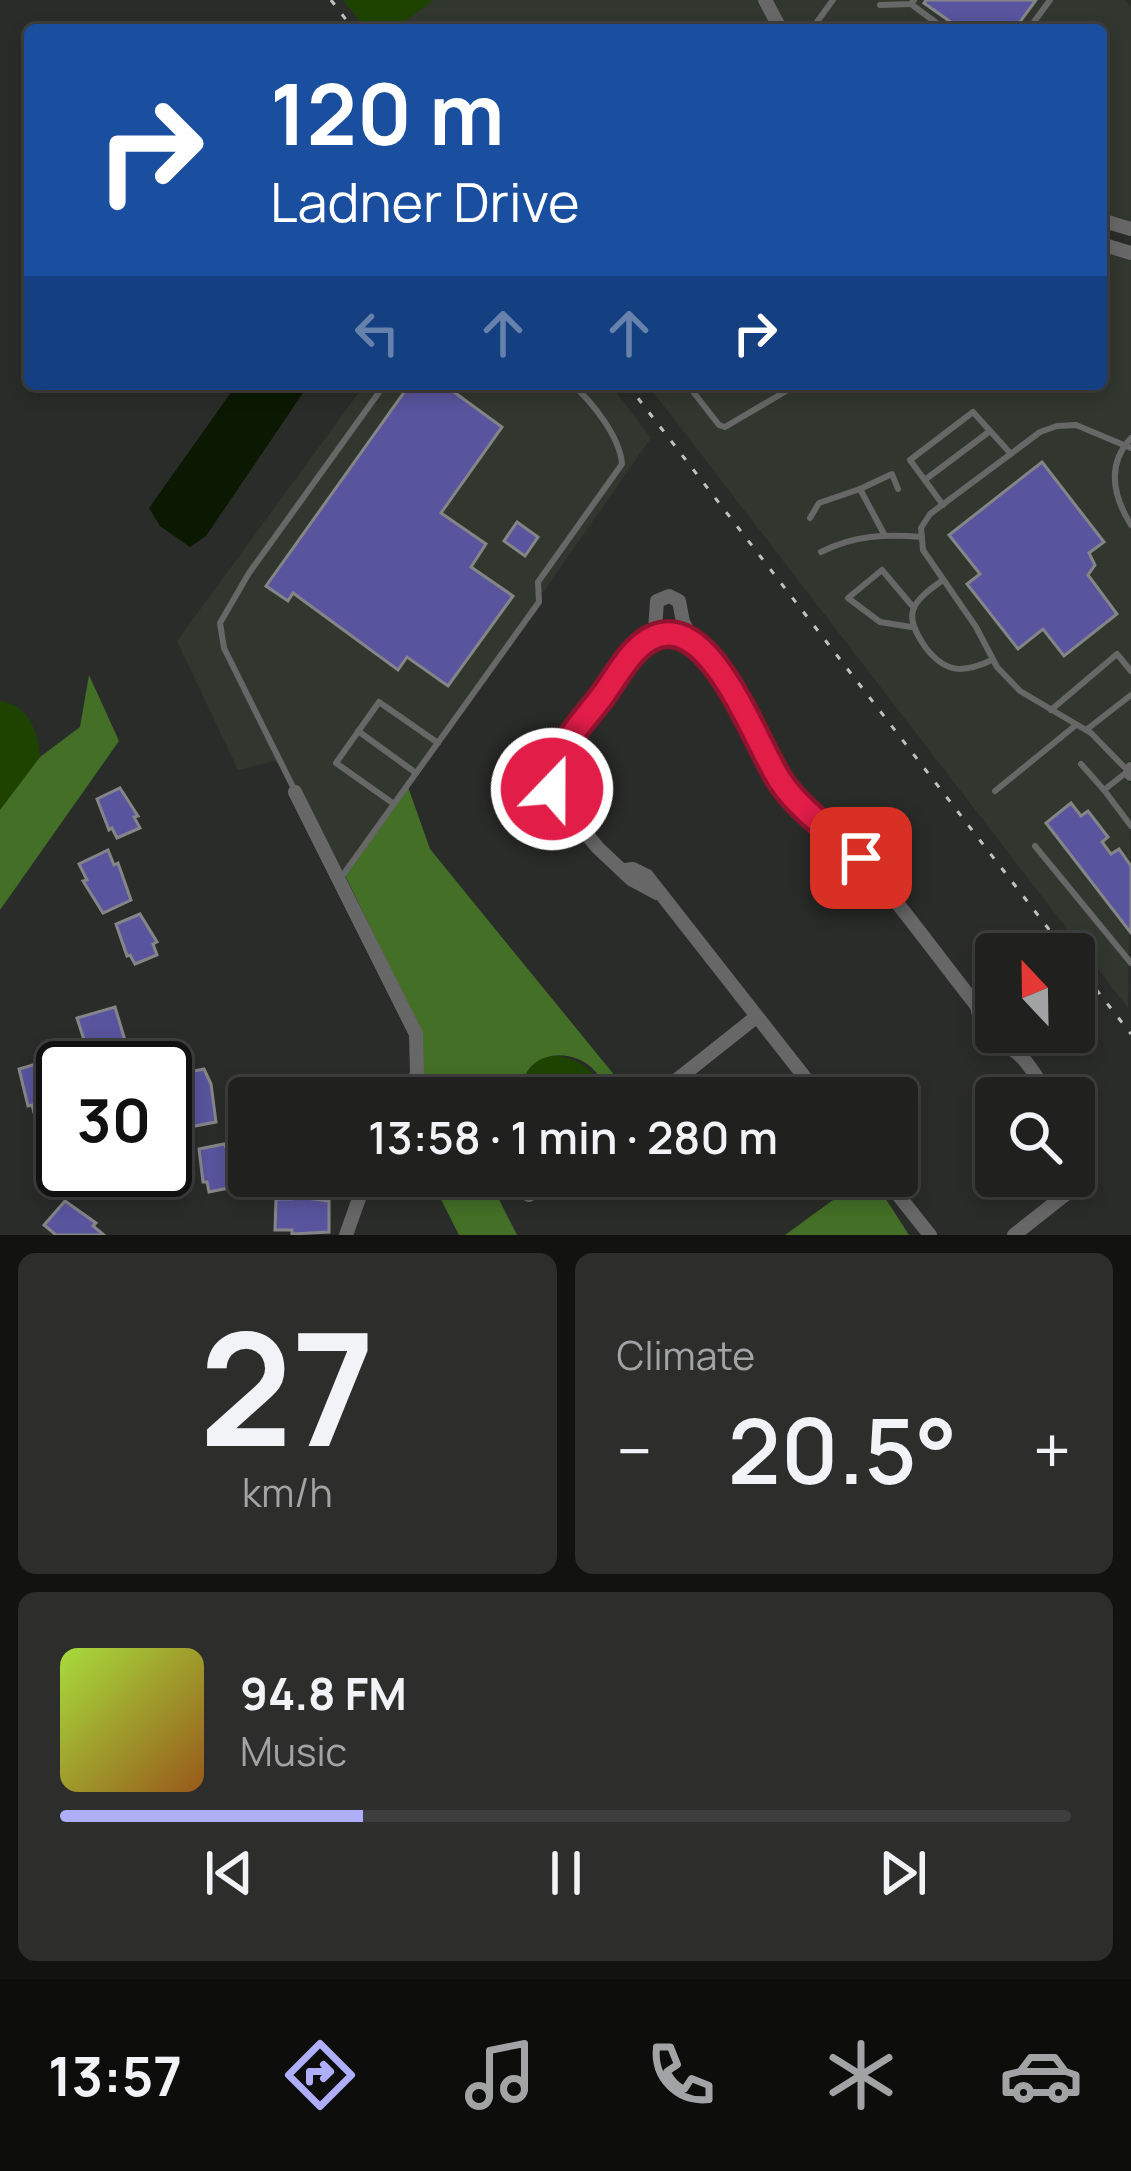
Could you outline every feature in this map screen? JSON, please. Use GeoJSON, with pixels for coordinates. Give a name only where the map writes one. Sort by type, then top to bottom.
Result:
{"type":"FeatureCollection","features":[{"type":"Feature","properties":{"kind":"street"},"geometry":{"type":"LineString","coordinates":[[804,1077],[657,893],[631,879],[598,848],[550,784],[556,761],[655,630],[658,601],[669,596],[681,606],[682,622],[692,640],[714,661],[769,764],[794,800],[861,858],[975,1003]]}},
{"type":"Feature","properties":{"kind":"street"},"geometry":{"type":"LineString","coordinates":[[648,640],[670,633],[692,640]]}},
{"type":"Feature","properties":{"kind":"street"},"geometry":{"type":"LineString","coordinates":[[556,761],[524,772],[518,781],[527,795],[559,801]]}},
{"type":"Feature","properties":{"kind":"street"},"geometry":{"type":"LineString","coordinates":[[295,792],[416,1034],[415,1077]]}},
{"type":"Feature","properties":{"kind":"street"},"geometry":{"type":"LineString","coordinates":[[681,1077],[756,1017]]}},
{"type":"Feature","properties":{"kind":"street"},"geometry":{"type":"LineString","coordinates":[[1014,1053],[1034,1077]]}},
{"type":"Feature","properties":{"kind":"street"},"geometry":{"type":"LineString","coordinates":[[346,1235],[360,1197]]}},
{"type":"Feature","properties":{"kind":"street"},"geometry":{"type":"LineString","coordinates":[[900,1197],[930,1235]]}},
{"type":"Feature","properties":{"kind":"street"},"geometry":{"type":"LineString","coordinates":[[1014,1235],[1062,1197]]}},
{"type":"Feature","properties":{"kind":"lane"},"geometry":{"type":"LineString","coordinates":[[880,5],[912,2],[939,24]]}},
{"type":"Feature","properties":{"kind":"lane"},"geometry":{"type":"LineString","coordinates":[[295,792],[224,648],[220,623],[249,573],[381,390]]}},
{"type":"Feature","properties":{"kind":"lane"},"geometry":{"type":"LineString","coordinates":[[340,879],[539,602],[538,582],[622,464],[621,452],[604,424],[577,390]]}},
{"type":"Feature","properties":{"kind":"lane"},"geometry":{"type":"LineString","coordinates":[[692,390],[725,427],[788,390]]}},
{"type":"Feature","properties":{"kind":"lane"},"geometry":{"type":"LineString","coordinates":[[943,505],[910,460],[973,412],[1011,454]]}},
{"type":"Feature","properties":{"kind":"lane"},"geometry":{"type":"LineString","coordinates":[[1103,790],[1130,771],[1086,730],[1020,691],[994,660],[923,550],[922,528],[930,514],[1040,432],[1076,425],[1127,447]]}},
{"type":"Feature","properties":{"kind":"lane"},"geometry":{"type":"LineString","coordinates":[[925,480],[990,430]]}},
{"type":"Feature","properties":{"kind":"lane"},"geometry":{"type":"LineString","coordinates":[[1131,438],[1114,467],[1115,493],[1131,525]]}},
{"type":"Feature","properties":{"kind":"lane"},"geometry":{"type":"LineString","coordinates":[[811,518],[819,503],[892,474],[898,489]]}},
{"type":"Feature","properties":{"kind":"lane"},"geometry":{"type":"LineString","coordinates":[[860,489],[884,534]]}},
{"type":"Feature","properties":{"kind":"lane"},"geometry":{"type":"LineString","coordinates":[[821,552],[839,543],[884,534],[922,537]]}},
{"type":"Feature","properties":{"kind":"lane"},"geometry":{"type":"LineString","coordinates":[[911,627],[880,622],[848,598],[881,570],[914,608]]}},
{"type":"Feature","properties":{"kind":"lane"},"geometry":{"type":"LineString","coordinates":[[943,580],[922,594],[911,627],[937,663],[950,670],[972,669],[994,660]]}},
{"type":"Feature","properties":{"kind":"lane"},"geometry":{"type":"LineString","coordinates":[[1051,710],[1117,655],[1131,670]]}},
{"type":"Feature","properties":{"kind":"lane"},"geometry":{"type":"LineString","coordinates":[[1086,730],[1131,695]]}},
{"type":"Feature","properties":{"kind":"lane"},"geometry":{"type":"LineString","coordinates":[[394,804],[335,763],[358,731],[379,702],[438,743]]}},
{"type":"Feature","properties":{"kind":"lane"},"geometry":{"type":"LineString","coordinates":[[995,791],[1076,724]]}},
{"type":"Feature","properties":{"kind":"lane"},"geometry":{"type":"LineString","coordinates":[[358,731],[416,773]]}},
{"type":"Feature","properties":{"kind":"lane"},"geometry":{"type":"LineString","coordinates":[[1081,764],[1131,826]]}},
{"type":"Feature","properties":{"kind":"lane"},"geometry":{"type":"LineString","coordinates":[[1035,846],[1131,963]]}},
{"type":"Feature","properties":{"kind":"shaded area"},"geometry":{"type":"Polygon","coordinates":[[[352,0],[758,0],[771,24],[370,24],[352,0]]]}},
{"type":"Feature","properties":{"kind":"shaded area"},"geometry":{"type":"Polygon","coordinates":[[[772,0],[1124,0],[1131,7],[1131,222],[1107,215],[1107,24],[785,24],[772,0]]]}},
{"type":"Feature","properties":{"kind":"shaded area"},"geometry":{"type":"Polygon","coordinates":[[[1107,253],[1131,260],[1131,760],[1120,769],[1131,785],[1128,1008],[1095,965],[1095,933],[1070,933],[652,390],[1107,390],[1107,253]]]}},
{"type":"Feature","properties":{"kind":"shaded area"},"geometry":{"type":"Polygon","coordinates":[[[233,390],[305,390],[206,536],[190,547],[160,526],[149,508],[233,390]]]}},
{"type":"Feature","properties":{"kind":"shaded area"},"geometry":{"type":"Polygon","coordinates":[[[361,390],[615,390],[651,438],[345,875],[286,769],[274,761],[238,770],[177,641],[361,390]]]}},
{"type":"Feature","properties":{"kind":"green space"},"geometry":{"type":"Polygon","coordinates":[[[343,0],[434,0],[401,24],[362,24],[343,0]]]}},
{"type":"Feature","properties":{"kind":"green space"},"geometry":{"type":"Polygon","coordinates":[[[89,675],[119,741],[0,910],[0,810],[40,757],[80,727],[89,675]]]}},
{"type":"Feature","properties":{"kind":"green space"},"geometry":{"type":"Polygon","coordinates":[[[0,701],[18,708],[30,721],[40,757],[0,810],[0,701]]]}},
{"type":"Feature","properties":{"kind":"green space"},"geometry":{"type":"Polygon","coordinates":[[[407,784],[430,849],[616,1077],[598,1077],[584,1062],[559,1055],[536,1062],[526,1077],[423,1077],[421,1032],[345,875],[407,784]]]}},
{"type":"Feature","properties":{"kind":"green space"},"geometry":{"type":"Polygon","coordinates":[[[543,1055],[566,1058],[595,1077],[526,1077],[543,1055]]]}},
{"type":"Feature","properties":{"kind":"green space"},"geometry":{"type":"Polygon","coordinates":[[[440,1197],[498,1197],[517,1235],[459,1235],[440,1197]]]}},
{"type":"Feature","properties":{"kind":"green space"},"geometry":{"type":"Polygon","coordinates":[[[837,1197],[885,1197],[909,1235],[785,1235],[837,1197]]]}},
{"type":"Feature","properties":{"kind":"building"},"geometry":{"type":"Polygon","coordinates":[[[1036,0],[1018,24],[954,24],[924,3],[1036,0]]]}},
{"type":"Feature","properties":{"kind":"building"},"geometry":{"type":"Polygon","coordinates":[[[406,390],[451,390],[502,427],[441,513],[486,544],[471,567],[513,596],[448,686],[407,657],[398,670],[293,593],[288,601],[266,586],[406,390]]]}},
{"type":"Feature","properties":{"kind":"building"},"geometry":{"type":"Polygon","coordinates":[[[1042,462],[1104,542],[1089,553],[1095,565],[1088,575],[1117,614],[1064,656],[1043,629],[1018,649],[967,584],[980,574],[949,535],[1042,462]]]}},
{"type":"Feature","properties":{"kind":"building"},"geometry":{"type":"Polygon","coordinates":[[[517,522],[538,537],[525,556],[504,541],[517,522]]]}},
{"type":"Feature","properties":{"kind":"building"},"geometry":{"type":"Polygon","coordinates":[[[120,788],[140,828],[117,838],[97,799],[120,788]]]}},
{"type":"Feature","properties":{"kind":"building"},"geometry":{"type":"Polygon","coordinates":[[[1071,803],[1081,816],[1088,811],[1108,837],[1102,842],[1111,854],[1119,849],[1131,866],[1131,933],[1046,823],[1071,803]]]}},
{"type":"Feature","properties":{"kind":"building"},"geometry":{"type":"Polygon","coordinates":[[[108,850],[114,865],[118,863],[131,900],[103,913],[83,881],[87,880],[79,864],[108,850]]]}},
{"type":"Feature","properties":{"kind":"building"},"geometry":{"type":"Polygon","coordinates":[[[140,914],[157,942],[153,944],[157,955],[135,964],[127,956],[116,924],[140,914]]]}},
{"type":"Feature","properties":{"kind":"building"},"geometry":{"type":"Polygon","coordinates":[[[115,1007],[125,1041],[84,1041],[77,1018],[115,1007]]]}},
{"type":"Feature","properties":{"kind":"building"},"geometry":{"type":"Polygon","coordinates":[[[36,1064],[36,1120],[32,1105],[28,1106],[19,1069],[36,1064]]]}},
{"type":"Feature","properties":{"kind":"building"},"geometry":{"type":"Polygon","coordinates":[[[204,1069],[216,1122],[192,1127],[192,1071],[204,1069]]]}},
{"type":"Feature","properties":{"kind":"building"},"geometry":{"type":"Polygon","coordinates":[[[224,1144],[228,1188],[209,1192],[199,1149],[224,1144]]]}},
{"type":"Feature","properties":{"kind":"building"},"geometry":{"type":"Polygon","coordinates":[[[276,1199],[329,1201],[329,1232],[275,1230],[276,1199]]]}},
{"type":"Feature","properties":{"kind":"building"},"geometry":{"type":"Polygon","coordinates":[[[65,1201],[96,1223],[93,1226],[104,1235],[56,1235],[44,1225],[65,1201]]]}},
{"type":"Feature","properties":{"kind":"railway"},"geometry":{"type":"LineString","coordinates":[[331,0],[349,24]]}},
{"type":"Feature","properties":{"kind":"railway"},"geometry":{"type":"LineString","coordinates":[[632,390],[1052,933]]}},
{"type":"Feature","properties":{"kind":"railway"},"geometry":{"type":"LineString","coordinates":[[1095,988],[1131,1034]]}},
{"type":"Feature","properties":{"kind":"route"},"geometry":{"type":"LineString","coordinates":[[552,789],[554,765],[637,649],[660,634],[682,635],[714,661],[769,764],[794,800],[861,858]]}}]}
